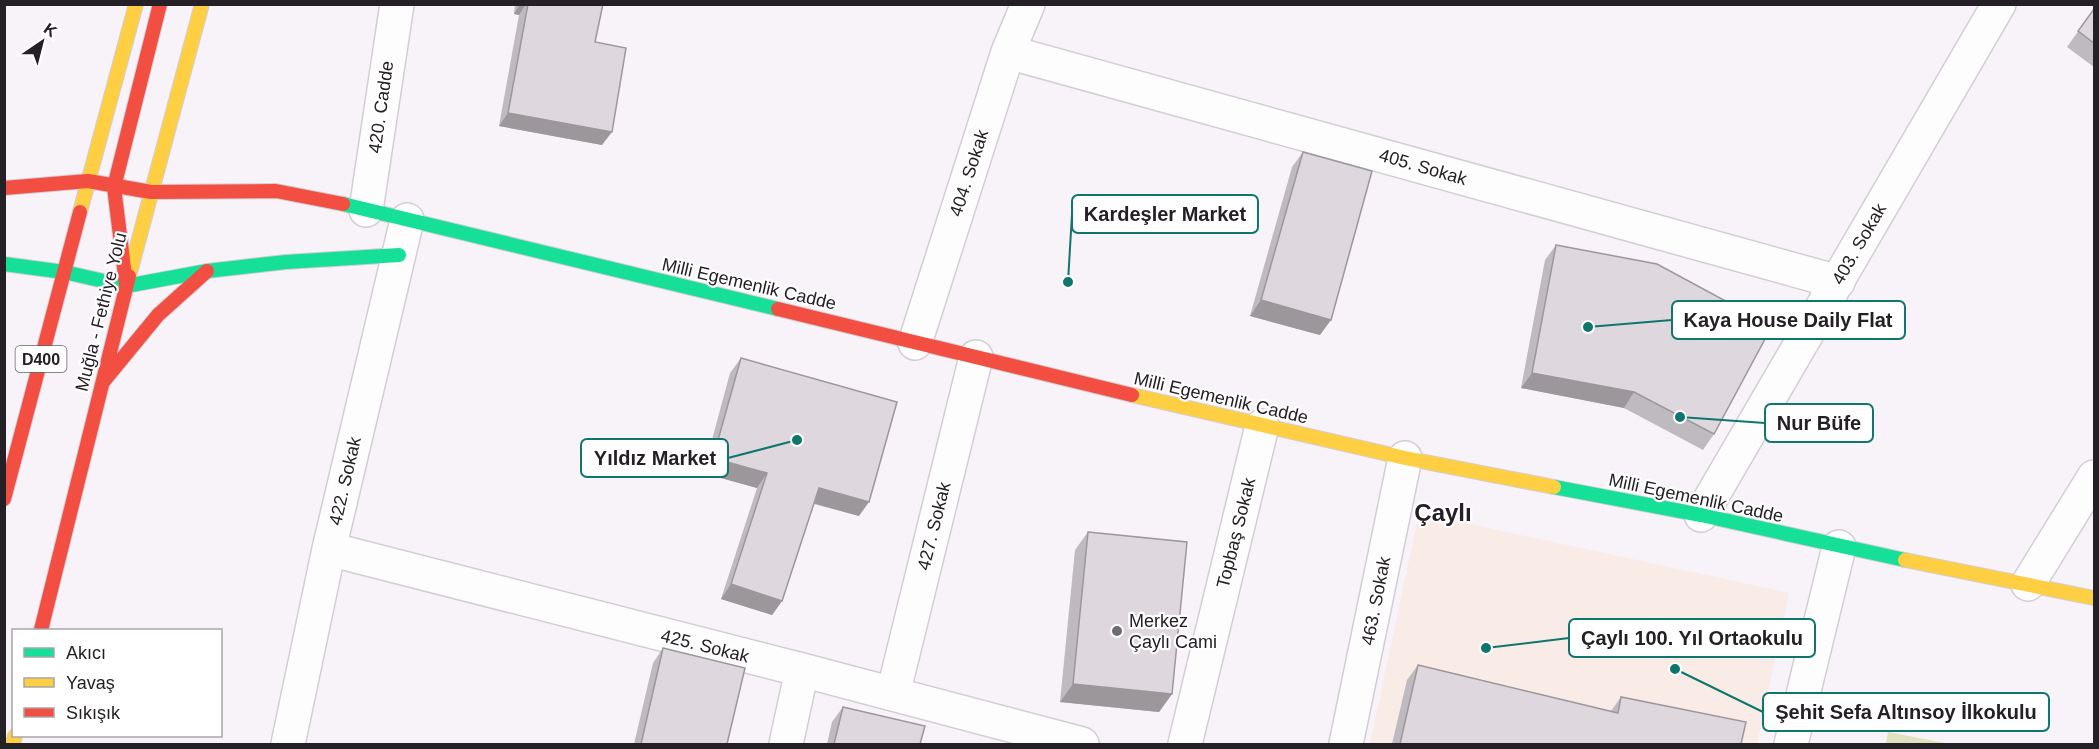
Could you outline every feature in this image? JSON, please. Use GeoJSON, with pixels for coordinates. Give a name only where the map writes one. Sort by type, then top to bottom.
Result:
{"type":"FeatureCollection","features":[{"type":"Feature","properties":{"kind":"main road","name":"D400"},"geometry":{"type":"LineString","coordinates":[[4,499],[136,4]]}},
{"type":"Feature","properties":{"kind":"main road"},"geometry":{"type":"LineString","coordinates":[[126,286],[114,187],[160,4]]}},
{"type":"Feature","properties":{"kind":"main road","name":"Muğla - Fethiye Yolu"},"geometry":{"type":"LineString","coordinates":[[41,629],[126,286],[202,4]]}},
{"type":"Feature","properties":{"kind":"main road","name":"Milli Egemenlik Cadde"},"geometry":{"type":"LineString","coordinates":[[4,188],[88,181],[151,192],[276,191],[356,207],[1262,426],[1405,458],[1701,515],[1839,547],[2094,598]]}},
{"type":"Feature","properties":{"kind":"main road"},"geometry":{"type":"LineString","coordinates":[[4,264],[64,272],[126,286],[207,271],[286,262],[399,255]]}},
{"type":"Feature","properties":{"kind":"main road"},"geometry":{"type":"LineString","coordinates":[[103,382],[158,315],[207,271]]}},
{"type":"Feature","properties":{"kind":"street","name":"420. Cadde"},"geometry":{"type":"LineString","coordinates":[[356,207],[396,4]]}},
{"type":"Feature","properties":{"kind":"street","name":"404. Sokak"},"geometry":{"type":"LineString","coordinates":[[915,343],[1008,51],[1028,4]]}},
{"type":"Feature","properties":{"kind":"street","name":"403. Sokak"},"geometry":{"type":"LineString","coordinates":[[1701,515],[1999,4]]}},
{"type":"Feature","properties":{"kind":"street","name":"405. Sokak"},"geometry":{"type":"LineString","coordinates":[[1008,51],[1838,282]]}},
{"type":"Feature","properties":{"kind":"street","name":"422. Sokak"},"geometry":{"type":"LineString","coordinates":[[288,744],[329,549],[407,220]]}},
{"type":"Feature","properties":{"kind":"street","name":"427. Sokak"},"geometry":{"type":"LineString","coordinates":[[892,694],[976,357]]}},
{"type":"Feature","properties":{"kind":"street","name":"Topbaş Sokak"},"geometry":{"type":"LineString","coordinates":[[1185,744],[1262,426]]}},
{"type":"Feature","properties":{"kind":"street","name":"463. Sokak"},"geometry":{"type":"LineString","coordinates":[[1347,744],[1405,458]]}},
{"type":"Feature","properties":{"kind":"street"},"geometry":{"type":"LineString","coordinates":[[2028,584],[2094,477]]}},
{"type":"Feature","properties":{"kind":"street"},"geometry":{"type":"LineString","coordinates":[[1791,744],[1839,547]]}},
{"type":"Feature","properties":{"kind":"street","name":"425. Sokak"},"geometry":{"type":"LineString","coordinates":[[329,549],[1082,744]]}},
{"type":"Feature","properties":{"kind":"street"},"geometry":{"type":"LineString","coordinates":[[786,744],[802,670]]}},
{"type":"Feature","properties":{"kind":"shaded area"},"geometry":{"type":"Polygon","coordinates":[[[1419,513],[1789,593],[1757,744],[1370,744],[1419,513]]]}},
{"type":"Feature","properties":{"kind":"green space"},"geometry":{"type":"Polygon","coordinates":[[[1888,732],[1950,744],[1886,744],[1888,732]]]}},
{"type":"Feature","properties":{"kind":"building"},"geometry":{"type":"Polygon","coordinates":[[[528,4],[603,4],[595,42],[626,48],[612,132],[508,113],[528,4]]]}},
{"type":"Feature","properties":{"kind":"building"},"geometry":{"type":"Polygon","coordinates":[[[2094,9],[2094,43],[2078,31],[2094,9]]]}},
{"type":"Feature","properties":{"kind":"building"},"geometry":{"type":"Polygon","coordinates":[[[1303,152],[1372,171],[1331,320],[1261,300],[1303,152]]]}},
{"type":"Feature","properties":{"kind":"building"},"geometry":{"type":"Polygon","coordinates":[[[1556,245],[1657,264],[1772,326],[1714,434],[1634,392],[1532,373],[1556,245]]]}},
{"type":"Feature","properties":{"kind":"building"},"geometry":{"type":"Polygon","coordinates":[[[741,358],[897,402],[869,502],[819,488],[782,601],[731,584],[767,473],[713,458],[741,358]]]}},
{"type":"Feature","properties":{"kind":"building","name":"Merkez Çaylı Cami"},"geometry":{"type":"Polygon","coordinates":[[[1088,532],[1187,542],[1172,694],[1073,684],[1088,532]]]}},
{"type":"Feature","properties":{"kind":"building"},"geometry":{"type":"Polygon","coordinates":[[[663,648],[745,668],[727,744],[641,744],[663,648]]]}},
{"type":"Feature","properties":{"kind":"building"},"geometry":{"type":"Polygon","coordinates":[[[1418,665],[1618,713],[1621,697],[1746,722],[1741,744],[1400,744],[1418,665]]]}},
{"type":"Feature","properties":{"kind":"building"},"geometry":{"type":"Polygon","coordinates":[[[843,707],[925,726],[920,744],[834,744],[843,707]]]}},
{"type":"Feature","properties":{"kind":"traffic: fast"},"geometry":{"type":"LineString","coordinates":[[343,204],[778,309]]}},
{"type":"Feature","properties":{"kind":"traffic: fast"},"geometry":{"type":"LineString","coordinates":[[4,264],[64,272],[126,286],[207,271],[286,262],[399,255]]}},
{"type":"Feature","properties":{"kind":"traffic: fast"},"geometry":{"type":"LineString","coordinates":[[1554,487],[1701,515],[1905,560]]}},
{"type":"Feature","properties":{"kind":"traffic: slow"},"geometry":{"type":"LineString","coordinates":[[80,212],[136,4]]}},
{"type":"Feature","properties":{"kind":"traffic: slow"},"geometry":{"type":"LineString","coordinates":[[129,276],[202,4]]}},
{"type":"Feature","properties":{"kind":"traffic: slow"},"geometry":{"type":"LineString","coordinates":[[1132,395],[1405,458],[1554,487]]}},
{"type":"Feature","properties":{"kind":"traffic: slow"},"geometry":{"type":"LineString","coordinates":[[1905,560],[2094,598]]}},
{"type":"Feature","properties":{"kind":"traffic: slow"},"geometry":{"type":"LineString","coordinates":[[13,744],[15,737]]}},
{"type":"Feature","properties":{"kind":"traffic: jam"},"geometry":{"type":"LineString","coordinates":[[114,187],[160,4]]}},
{"type":"Feature","properties":{"kind":"traffic: jam"},"geometry":{"type":"LineString","coordinates":[[4,188],[88,181],[151,192],[276,191],[343,204]]}},
{"type":"Feature","properties":{"kind":"traffic: jam"},"geometry":{"type":"LineString","coordinates":[[114,187],[126,284]]}},
{"type":"Feature","properties":{"kind":"traffic: jam"},"geometry":{"type":"LineString","coordinates":[[4,499],[80,212]]}},
{"type":"Feature","properties":{"kind":"traffic: jam"},"geometry":{"type":"LineString","coordinates":[[103,382],[158,315],[207,271]]}},
{"type":"Feature","properties":{"kind":"traffic: jam"},"geometry":{"type":"LineString","coordinates":[[41,629],[129,276]]}},
{"type":"Feature","properties":{"kind":"traffic: jam"},"geometry":{"type":"LineString","coordinates":[[778,309],[1132,395]]}},
{"type":"Feature","properties":{"kind":"place","name":"Kardeşler Market"},"geometry":{"type":"Point","coordinates":[1068,282]}},
{"type":"Feature","properties":{"kind":"place","name":"Kaya House Daily Flat"},"geometry":{"type":"Point","coordinates":[1588,327]}},
{"type":"Feature","properties":{"kind":"place","name":"Nur Büfe"},"geometry":{"type":"Point","coordinates":[1680,417]}},
{"type":"Feature","properties":{"kind":"place","name":"Yıldız Market"},"geometry":{"type":"Point","coordinates":[797,440]}},
{"type":"Feature","properties":{"kind":"place","name":"Merkez Çaylı Cami"},"geometry":{"type":"Point","coordinates":[1117,631]}},
{"type":"Feature","properties":{"kind":"place","name":"Çaylı 100. Yıl Ortaokulu"},"geometry":{"type":"Point","coordinates":[1486,648]}},
{"type":"Feature","properties":{"kind":"place","name":"Şehit Sefa Altınsoy İlkokulu"},"geometry":{"type":"Point","coordinates":[1675,669]}},
{"type":"Feature","properties":{"kind":"district","name":"Çaylı"},"geometry":{"type":"Point","coordinates":[1443,512]}}]}
